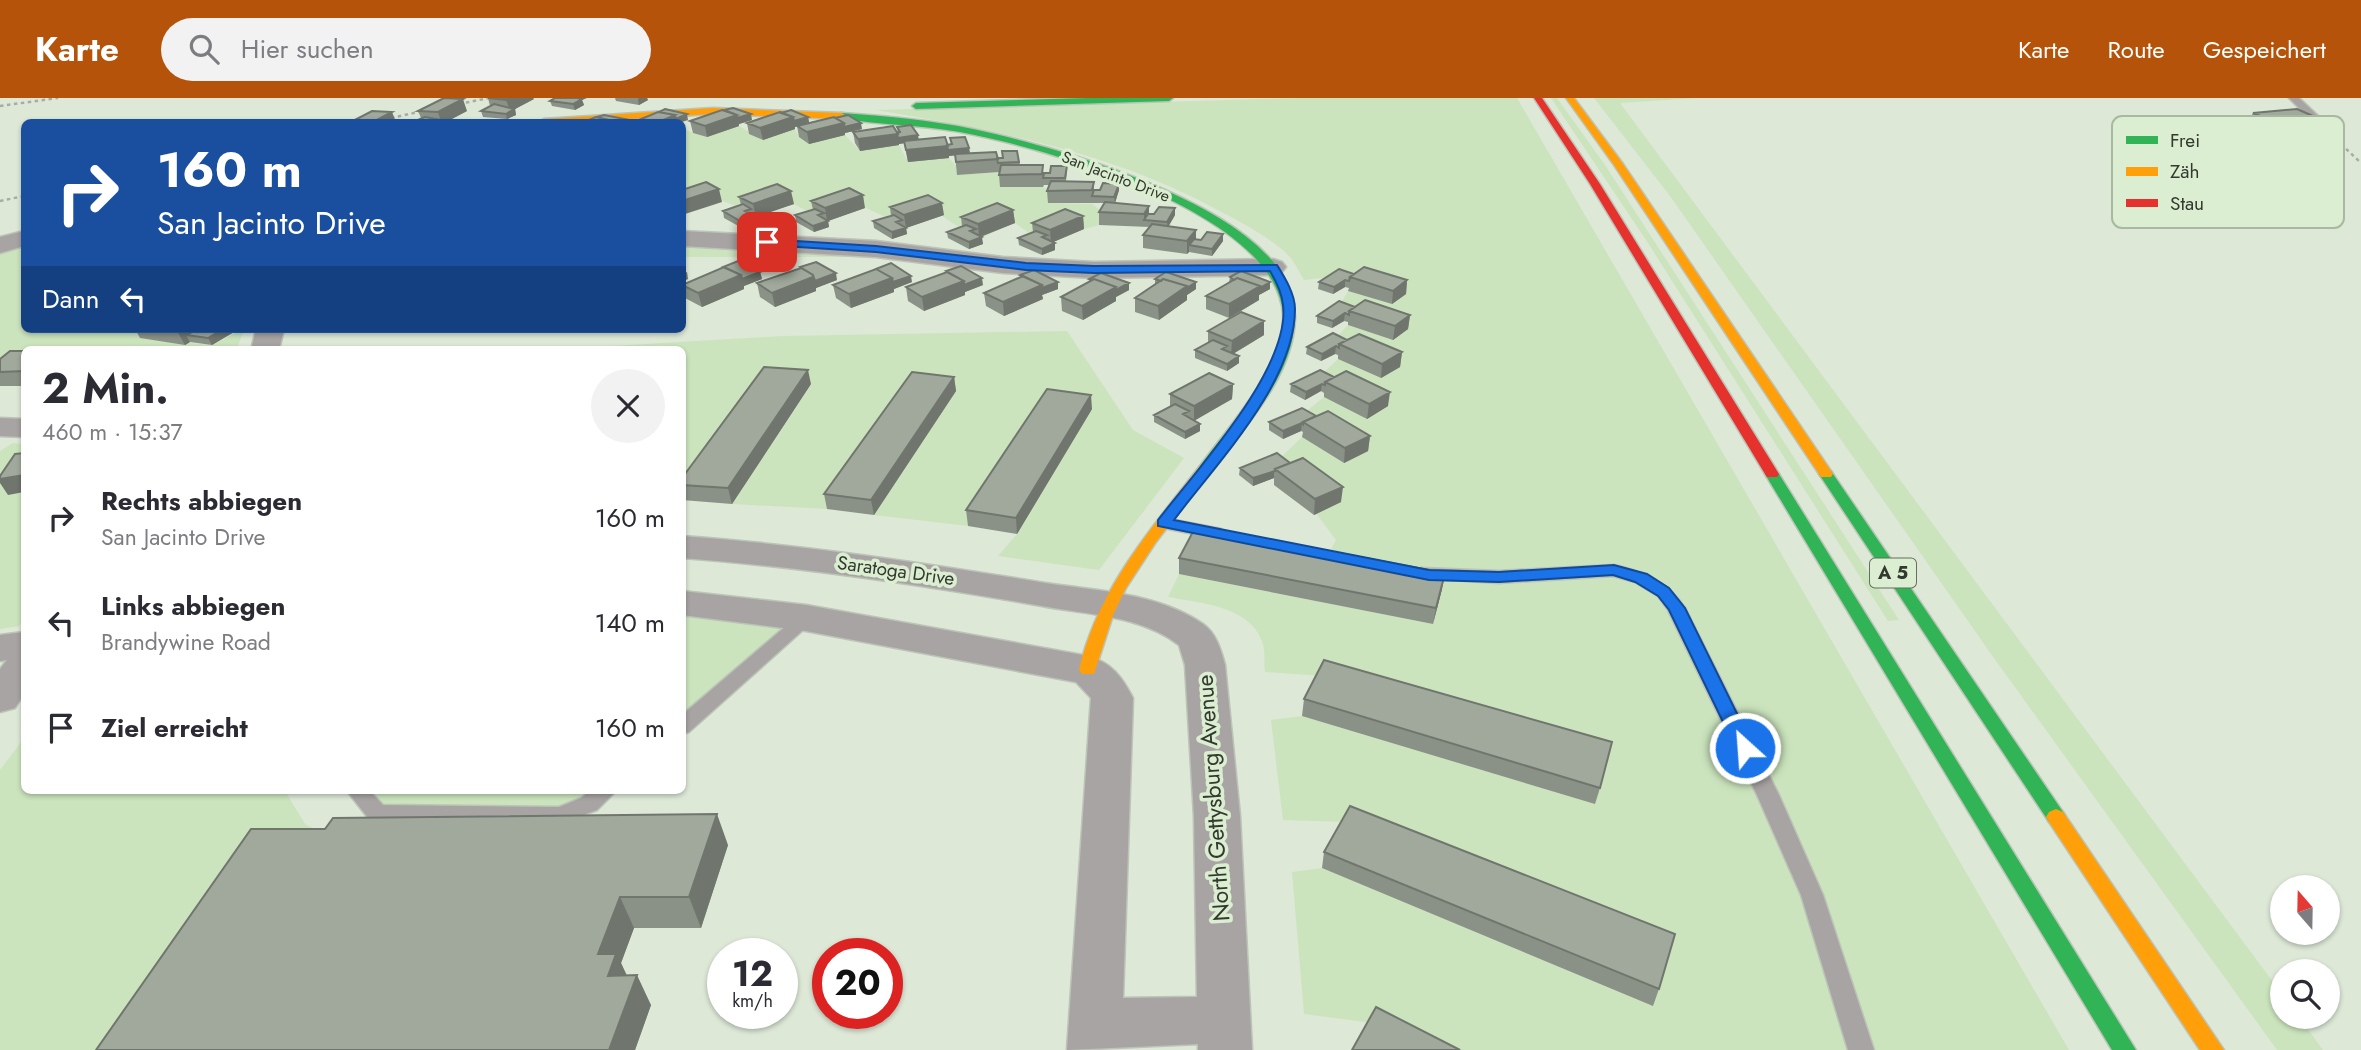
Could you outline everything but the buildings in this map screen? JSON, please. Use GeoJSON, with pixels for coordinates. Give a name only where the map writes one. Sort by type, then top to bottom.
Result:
{"type":"FeatureCollection","features":[{"type":"Feature","properties":{"kind":"main road"},"geometry":{"type":"LineString","coordinates":[[800,98],[858,107],[1169,98]]}},
{"type":"Feature","properties":{"kind":"main road","name":"A 5"},"geometry":{"type":"LineString","coordinates":[[1538,98],[1595,184],[2125,1050]]}},
{"type":"Feature","properties":{"kind":"main road","name":"A 5"},"geometry":{"type":"LineString","coordinates":[[1570,98],[1633,186],[2213,1050]]}},
{"type":"Feature","properties":{"kind":"main road","name":"San Jacinto Drive"},"geometry":{"type":"LineString","coordinates":[[571,119],[634,112],[766,108],[904,120],[994,137],[1083,160],[1143,182],[1252,244],[1273,267],[1290,306],[1287,331],[1275,367],[1258,399],[1164,523],[1107,606]]}},
{"type":"Feature","properties":{"kind":"main road"},"geometry":{"type":"LineString","coordinates":[[1088,670],[1092,639],[1107,606]]}},
{"type":"Feature","properties":{"kind":"street"},"geometry":{"type":"LineString","coordinates":[[686,238],[876,249],[934,258],[1094,270],[1273,267]]}},
{"type":"Feature","properties":{"kind":"street"},"geometry":{"type":"LineString","coordinates":[[0,245],[21,239]]}},
{"type":"Feature","properties":{"kind":"street"},"geometry":{"type":"LineString","coordinates":[[686,262],[934,258]]}},
{"type":"Feature","properties":{"kind":"street"},"geometry":{"type":"LineString","coordinates":[[0,427],[21,428]]}},
{"type":"Feature","properties":{"kind":"street","name":"Saratoga Drive"},"geometry":{"type":"LineString","coordinates":[[686,547],[757,552],[912,570],[1107,606]]}},
{"type":"Feature","properties":{"kind":"street"},"geometry":{"type":"LineString","coordinates":[[686,603],[806,618],[1088,670],[1105,684],[1112,698],[1095,1036],[1225,1035]]}},
{"type":"Feature","properties":{"kind":"street","name":"North Gettysburg Avenue"},"geometry":{"type":"LineString","coordinates":[[1107,606],[1172,625],[1191,634],[1201,649],[1217,816],[1225,1035]]}},
{"type":"Feature","properties":{"kind":"street"},"geometry":{"type":"LineString","coordinates":[[0,648],[21,645]]}},
{"type":"Feature","properties":{"kind":"street"},"geometry":{"type":"LineString","coordinates":[[0,698],[21,670]]}},
{"type":"Feature","properties":{"kind":"lane"},"geometry":{"type":"LineString","coordinates":[[2294,98],[2313,116]]}},
{"type":"Feature","properties":{"kind":"lane"},"geometry":{"type":"LineString","coordinates":[[1164,523],[1230,536]]}},
{"type":"Feature","properties":{"kind":"lane"},"geometry":{"type":"LineString","coordinates":[[1402,570],[1459,578],[1614,570],[1641,578],[1664,592],[1676,608],[1750,757],[1812,895],[1861,1050]]}},
{"type":"Feature","properties":{"kind":"lane"},"geometry":{"type":"LineString","coordinates":[[686,723],[806,618]]}},
{"type":"Feature","properties":{"kind":"lane"},"geometry":{"type":"LineString","coordinates":[[361,794],[377,813],[560,815],[589,804],[601,794]]}},
{"type":"Feature","properties":{"kind":"path"},"geometry":{"type":"LineString","coordinates":[[23,103],[25,98]]}},
{"type":"Feature","properties":{"kind":"path"},"geometry":{"type":"LineString","coordinates":[[0,106],[58,98]]}},
{"type":"Feature","properties":{"kind":"path"},"geometry":{"type":"LineString","coordinates":[[453,105],[489,98]]}},
{"type":"Feature","properties":{"kind":"path"},"geometry":{"type":"LineString","coordinates":[[391,118],[428,110]]}},
{"type":"Feature","properties":{"kind":"path"},"geometry":{"type":"LineString","coordinates":[[2344,147],[2361,163]]}},
{"type":"Feature","properties":{"kind":"path"},"geometry":{"type":"LineString","coordinates":[[0,201],[21,197]]}},
{"type":"Feature","properties":{"kind":"green space"},"geometry":{"type":"Polygon","coordinates":[[[1300,98],[1517,98],[2069,1050],[1425,1050],[1373,1023],[1304,1014],[1292,872],[1322,868],[1348,822],[1283,820],[1271,720],[1302,716],[1323,676],[1265,672],[1263,644],[1248,621],[1223,608],[1168,597],[1179,574],[1433,624],[1322,566],[1336,540],[1277,461],[1302,437],[1343,463],[1302,415],[1324,397],[1367,418],[1319,377],[1338,359],[1380,378],[1333,341],[1348,325],[1393,340],[1338,309],[1348,291],[1392,304],[1405,294],[1338,276],[1304,280],[1290,257],[1264,236],[1174,188],[1133,171],[1049,145],[876,110],[1300,98]]]}},
{"type":"Feature","properties":{"kind":"green space"},"geometry":{"type":"Polygon","coordinates":[[[1551,98],[1557,98],[1605,165],[1899,620],[1888,621],[1648,243],[1551,98]]]}},
{"type":"Feature","properties":{"kind":"green space"},"geometry":{"type":"Polygon","coordinates":[[[1594,98],[1697,98],[1620,103],[2270,978],[2270,1029],[2308,1029],[2323,1050],[2277,1050],[1996,661],[1670,196],[1594,98]]]}},
{"type":"Feature","properties":{"kind":"green space"},"geometry":{"type":"Polygon","coordinates":[[[739,126],[763,140],[795,129],[799,137],[845,135],[860,151],[899,145],[908,162],[949,158],[956,166],[957,175],[999,172],[1002,178],[1001,187],[1043,187],[1052,193],[1049,203],[1092,204],[1106,215],[1099,225],[1084,229],[1066,222],[1033,236],[1015,223],[963,230],[930,208],[892,220],[851,201],[813,214],[780,197],[742,209],[709,195],[686,202],[686,130],[707,137],[739,126]]]}},
{"type":"Feature","properties":{"kind":"green space"},"geometry":{"type":"Polygon","coordinates":[[[686,242],[892,257],[686,257],[686,242]]]}},
{"type":"Feature","properties":{"kind":"green space"},"geometry":{"type":"Polygon","coordinates":[[[21,247],[21,333],[150,333],[141,338],[212,345],[236,333],[243,333],[238,346],[21,346],[21,366],[0,369],[0,253],[21,247]]]}},
{"type":"Feature","properties":{"kind":"green space"},"geometry":{"type":"Polygon","coordinates":[[[1067,331],[1133,430],[1184,458],[1099,570],[998,556],[1017,534],[1048,403],[968,526],[874,515],[955,392],[914,387],[827,509],[732,504],[811,385],[686,497],[686,346],[612,346],[782,336],[1067,331]]]}},
{"type":"Feature","properties":{"kind":"green space"},"geometry":{"type":"Polygon","coordinates":[[[13,443],[21,444],[21,476],[9,494],[21,492],[21,624],[0,629],[0,451],[13,443]]]}},
{"type":"Feature","properties":{"kind":"green space"},"geometry":{"type":"Polygon","coordinates":[[[686,603],[806,618],[686,723],[686,603]]]}},
{"type":"Feature","properties":{"kind":"green space"},"geometry":{"type":"Polygon","coordinates":[[[21,742],[21,794],[287,794],[305,824],[352,849],[146,1050],[0,1050],[0,770],[21,742]]]}},
{"type":"Feature","properties":{"kind":"green space"},"geometry":{"type":"Polygon","coordinates":[[[361,794],[599,794],[560,815],[377,813],[361,794]]]}},
{"type":"Feature","properties":{"kind":"traffic: fast"},"geometry":{"type":"LineString","coordinates":[[916,106],[1169,98]]}},
{"type":"Feature","properties":{"kind":"traffic: fast"},"geometry":{"type":"LineString","coordinates":[[842,116],[958,129],[1056,153],[1160,191],[1209,216],[1250,245],[1278,277],[1289,313],[1287,334],[1281,354],[1259,396],[1205,469]]}},
{"type":"Feature","properties":{"kind":"traffic: fast"},"geometry":{"type":"LineString","coordinates":[[1772,474],[2125,1050]]}},
{"type":"Feature","properties":{"kind":"traffic: fast"},"geometry":{"type":"LineString","coordinates":[[1826,474],[2056,817]]}},
{"type":"Feature","properties":{"kind":"traffic: slow"},"geometry":{"type":"LineString","coordinates":[[1570,98],[1618,164],[1826,474]]}},
{"type":"Feature","properties":{"kind":"traffic: slow"},"geometry":{"type":"LineString","coordinates":[[590,119],[713,111],[842,116]]}},
{"type":"Feature","properties":{"kind":"traffic: slow"},"geometry":{"type":"LineString","coordinates":[[1088,670],[1094,642],[1118,588],[1151,539],[1205,469]]}},
{"type":"Feature","properties":{"kind":"traffic: slow"},"geometry":{"type":"LineString","coordinates":[[2056,817],[2213,1050]]}},
{"type":"Feature","properties":{"kind":"traffic: jam"},"geometry":{"type":"LineString","coordinates":[[1538,98],[1595,184],[1772,474]]}},
{"type":"Feature","properties":{"kind":"route"},"geometry":{"type":"LineString","coordinates":[[767,242],[876,249],[1003,265],[1094,270],[1273,267],[1290,306],[1287,331],[1275,367],[1258,399],[1164,523],[1429,575],[1459,578],[1499,577],[1589,569],[1614,570],[1641,578],[1664,592],[1676,608],[1745,748]]}}]}
